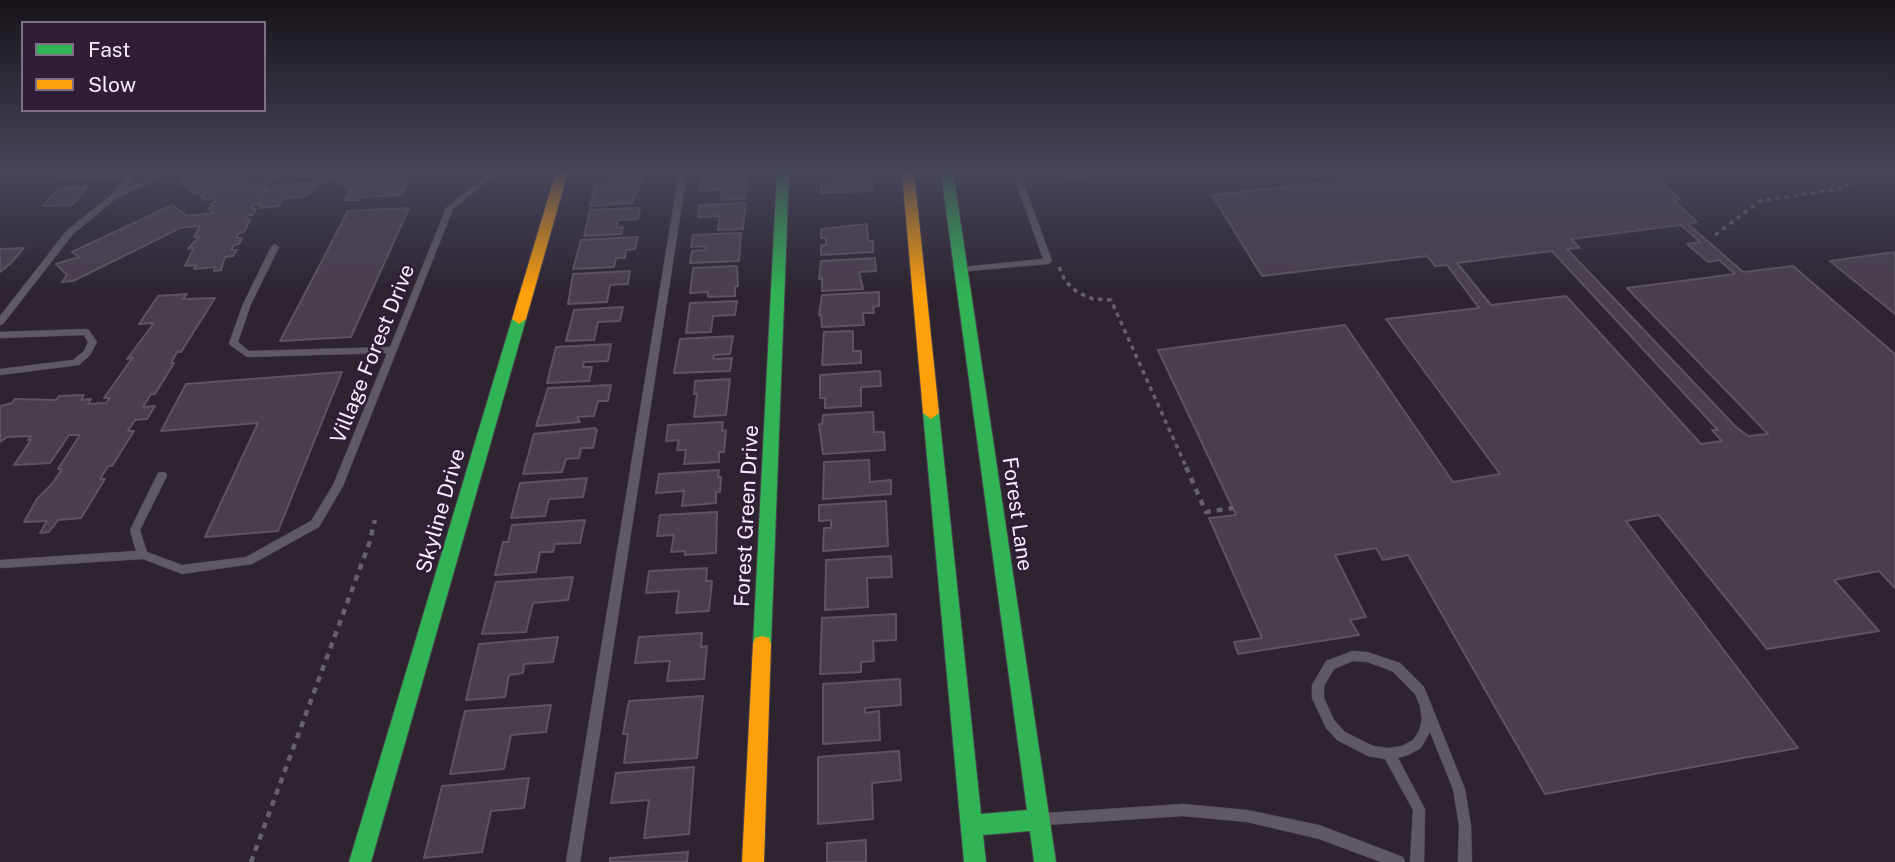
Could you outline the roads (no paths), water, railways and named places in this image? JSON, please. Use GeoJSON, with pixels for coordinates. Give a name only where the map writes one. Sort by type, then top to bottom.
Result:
{"type":"FeatureCollection","features":[{"type":"Feature","properties":{"kind":"main road","name":"Skyline Drive"},"geometry":{"type":"LineString","coordinates":[[360,862],[550,212]]}},
{"type":"Feature","properties":{"kind":"main road","name":"Forest Green Drive"},"geometry":{"type":"LineString","coordinates":[[752,862],[781,212]]}},
{"type":"Feature","properties":{"kind":"main road"},"geometry":{"type":"LineString","coordinates":[[912,212],[975,862]]}},
{"type":"Feature","properties":{"kind":"main road","name":"Forest Lane"},"geometry":{"type":"LineString","coordinates":[[948,212],[950,271],[1045,862]]}},
{"type":"Feature","properties":{"kind":"main road"},"geometry":{"type":"LineString","coordinates":[[917,273],[950,271]]}},
{"type":"Feature","properties":{"kind":"main road"},"geometry":{"type":"LineString","coordinates":[[971,825],[1040,820]]}},
{"type":"Feature","properties":{"kind":"lane"},"geometry":{"type":"LineString","coordinates":[[0,322],[70,232],[95,212]]}},
{"type":"Feature","properties":{"kind":"lane","name":"Village Forest Drive"},"geometry":{"type":"LineString","coordinates":[[143,555],[182,570],[248,561],[315,524],[330,504],[338,486],[448,212]]}},
{"type":"Feature","properties":{"kind":"lane"},"geometry":{"type":"LineString","coordinates":[[573,862],[676,212]]}},
{"type":"Feature","properties":{"kind":"lane"},"geometry":{"type":"LineString","coordinates":[[950,271],[1048,261],[1030,212]]}},
{"type":"Feature","properties":{"kind":"lane"},"geometry":{"type":"LineString","coordinates":[[275,247],[247,304],[233,343],[247,354],[393,350]]}},
{"type":"Feature","properties":{"kind":"lane"},"geometry":{"type":"LineString","coordinates":[[0,335],[86,332],[93,342],[86,354],[76,363],[0,372]]}},
{"type":"Feature","properties":{"kind":"lane"},"geometry":{"type":"LineString","coordinates":[[0,564],[143,555],[135,530],[162,476]]}},
{"type":"Feature","properties":{"kind":"lane"},"geometry":{"type":"LineString","coordinates":[[1426,706],[1428,720],[1417,744],[1404,751],[1389,754],[1356,746],[1330,724],[1318,698],[1323,674],[1330,665],[1353,656],[1382,661],[1409,678],[1420,691],[1426,706],[1459,789],[1463,811],[1465,862]]}},
{"type":"Feature","properties":{"kind":"lane"},"geometry":{"type":"LineString","coordinates":[[1389,754],[1419,808],[1417,862]]}},
{"type":"Feature","properties":{"kind":"lane"},"geometry":{"type":"LineString","coordinates":[[1040,820],[1169,811],[1247,816],[1320,832],[1398,862]]}}]}
